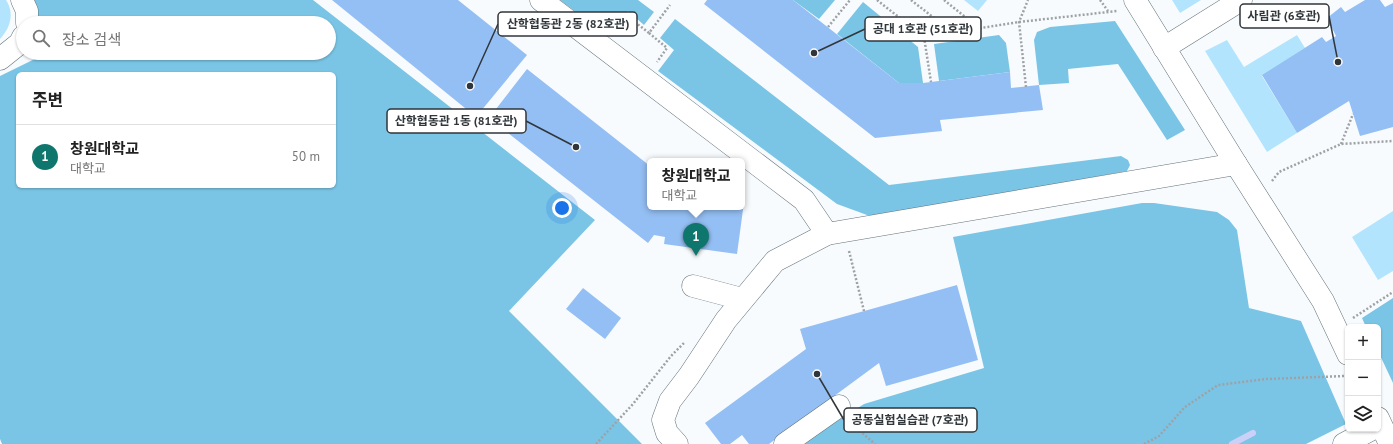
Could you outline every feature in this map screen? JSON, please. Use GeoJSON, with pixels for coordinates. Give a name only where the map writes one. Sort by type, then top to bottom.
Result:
{"type":"FeatureCollection","features":[{"type":"Feature","properties":{"kind":"lane"},"geometry":{"type":"LineString","coordinates":[[22,0],[28,11],[28,16]]}},
{"type":"Feature","properties":{"kind":"lane"},"geometry":{"type":"LineString","coordinates":[[541,0],[804,200],[836,232]]}},
{"type":"Feature","properties":{"kind":"lane"},"geometry":{"type":"LineString","coordinates":[[1164,48],[1241,0]]}},
{"type":"Feature","properties":{"kind":"lane"},"geometry":{"type":"LineString","coordinates":[[1137,4],[1323,301],[1345,348]]}},
{"type":"Feature","properties":{"kind":"lane"},"geometry":{"type":"LineString","coordinates":[[2,57],[16,46]]}},
{"type":"Feature","properties":{"kind":"lane"},"geometry":{"type":"LineString","coordinates":[[677,444],[667,433],[663,420],[670,401],[689,376],[726,320],[775,261],[836,232],[1236,164]]}},
{"type":"Feature","properties":{"kind":"lane"},"geometry":{"type":"LineString","coordinates":[[693,286],[742,299]]}},
{"type":"Feature","properties":{"kind":"lane"},"geometry":{"type":"LineString","coordinates":[[785,444],[839,406]]}},
{"type":"Feature","properties":{"kind":"lane"},"geometry":{"type":"LineString","coordinates":[[1381,430],[1390,444]]}},
{"type":"Feature","properties":{"kind":"lane"},"geometry":{"type":"LineString","coordinates":[[1344,444],[1364,432]]}},
{"type":"Feature","properties":{"kind":"path"},"geometry":{"type":"LineString","coordinates":[[828,27],[850,0]]}},
{"type":"Feature","properties":{"kind":"path"},"geometry":{"type":"LineString","coordinates":[[877,0],[924,37],[931,82]]}},
{"type":"Feature","properties":{"kind":"path"},"geometry":{"type":"LineString","coordinates":[[911,0],[952,33]]}},
{"type":"Feature","properties":{"kind":"path"},"geometry":{"type":"LineString","coordinates":[[944,0],[980,28]]}},
{"type":"Feature","properties":{"kind":"path"},"geometry":{"type":"LineString","coordinates":[[1026,87],[1019,22],[1028,0]]}},
{"type":"Feature","properties":{"kind":"path"},"geometry":{"type":"LineString","coordinates":[[1100,0],[1108,11]]}},
{"type":"Feature","properties":{"kind":"path"},"geometry":{"type":"LineString","coordinates":[[924,37],[1019,22],[1108,11],[1137,4]]}},
{"type":"Feature","properties":{"kind":"path"},"geometry":{"type":"LineString","coordinates":[[649,33],[670,5]]}},
{"type":"Feature","properties":{"kind":"path"},"geometry":{"type":"LineString","coordinates":[[607,49],[631,19],[649,33],[668,48],[645,79]]}},
{"type":"Feature","properties":{"kind":"path"},"geometry":{"type":"LineString","coordinates":[[1341,144],[1353,114]]}},
{"type":"Feature","properties":{"kind":"path"},"geometry":{"type":"LineString","coordinates":[[1258,198],[1279,172],[1341,144],[1393,141]]}},
{"type":"Feature","properties":{"kind":"path"},"geometry":{"type":"LineString","coordinates":[[836,232],[864,311]]}},
{"type":"Feature","properties":{"kind":"path"},"geometry":{"type":"LineString","coordinates":[[1336,329],[1393,292]]}},
{"type":"Feature","properties":{"kind":"path"},"geometry":{"type":"LineString","coordinates":[[596,444],[633,404],[671,356],[687,340]]}},
{"type":"Feature","properties":{"kind":"path"},"geometry":{"type":"LineString","coordinates":[[1144,444],[1159,436],[1185,407],[1218,385],[1267,379],[1345,376]]}},
{"type":"Feature","properties":{"kind":"shaded area"},"geometry":{"type":"Polygon","coordinates":[[[0,0],[6,0],[9,5],[11,16],[9,26],[0,39],[0,0]]]}},
{"type":"Feature","properties":{"kind":"shaded area"},"geometry":{"type":"Polygon","coordinates":[[[26,0],[313,0],[334,16],[34,16],[26,0]]]}},
{"type":"Feature","properties":{"kind":"shaded area"},"geometry":{"type":"Polygon","coordinates":[[[560,0],[638,0],[654,12],[644,25],[628,11],[608,36],[560,0]]]}},
{"type":"Feature","properties":{"kind":"shaded area"},"geometry":{"type":"Polygon","coordinates":[[[793,0],[835,0],[819,19],[793,0]]]}},
{"type":"Feature","properties":{"kind":"shaded area"},"geometry":{"type":"Polygon","coordinates":[[[964,0],[987,0],[978,11],[964,0]]]}},
{"type":"Feature","properties":{"kind":"shaded area"},"geometry":{"type":"Polygon","coordinates":[[[1172,0],[1201,0],[1180,13],[1172,0]]]}},
{"type":"Feature","properties":{"kind":"shaded area"},"geometry":{"type":"Polygon","coordinates":[[[863,2],[918,47],[923,83],[899,83],[837,34],[863,2]]]}},
{"type":"Feature","properties":{"kind":"shaded area"},"geometry":{"type":"Polygon","coordinates":[[[336,18],[595,220],[509,311],[642,444],[2,444],[0,439],[0,76],[33,60],[336,60],[336,18]]]}},
{"type":"Feature","properties":{"kind":"shaded area"},"geometry":{"type":"Polygon","coordinates":[[[675,19],[889,185],[1121,156],[1128,160],[1130,165],[1127,171],[884,216],[867,215],[837,204],[658,71],[674,50],[660,38],[675,19]]]}},
{"type":"Feature","properties":{"kind":"shaded area"},"geometry":{"type":"Polygon","coordinates":[[[1115,21],[1185,130],[1167,140],[1118,64],[1068,69],[1069,83],[1039,85],[1034,40],[1037,32],[1050,27],[1115,21]]]}},
{"type":"Feature","properties":{"kind":"shaded area"},"geometry":{"type":"Polygon","coordinates":[[[999,35],[1006,43],[1010,72],[939,81],[934,44],[999,35]]]}},
{"type":"Feature","properties":{"kind":"shaded area"},"geometry":{"type":"Polygon","coordinates":[[[1297,35],[1305,48],[1262,76],[1297,133],[1267,152],[1205,51],[1227,40],[1244,67],[1297,35]]]}},
{"type":"Feature","properties":{"kind":"shaded area"},"geometry":{"type":"Polygon","coordinates":[[[1142,203],[1154,203],[1217,212],[1229,220],[1237,230],[1249,308],[1301,321],[1345,424],[1306,444],[801,444],[864,404],[984,368],[953,237],[1142,203]]]}},
{"type":"Feature","properties":{"kind":"shaded area"},"geometry":{"type":"Polygon","coordinates":[[[1393,211],[1393,271],[1378,280],[1352,237],[1393,211]]]}},
{"type":"Feature","properties":{"kind":"shaded area"},"geometry":{"type":"Polygon","coordinates":[[[1393,298],[1393,383],[1381,357],[1381,324],[1365,324],[1362,318],[1393,298]]]}},
{"type":"Feature","properties":{"kind":"building"},"geometry":{"type":"Polygon","coordinates":[[[332,0],[458,0],[527,55],[476,117],[332,0]]]}},
{"type":"Feature","properties":{"kind":"building"},"geometry":{"type":"Polygon","coordinates":[[[707,0],[793,0],[899,83],[923,83],[1010,72],[1011,88],[1039,85],[1043,110],[940,120],[942,131],[875,138],[704,4],[707,0]]]}},
{"type":"Feature","properties":{"kind":"building"},"geometry":{"type":"Polygon","coordinates":[[[1365,0],[1380,0],[1385,7],[1393,3],[1393,127],[1360,136],[1349,101],[1297,133],[1262,75],[1322,37],[1326,42],[1336,36],[1327,18],[1341,7],[1345,12],[1365,0]]]}},
{"type":"Feature","properties":{"kind":"building"},"geometry":{"type":"Polygon","coordinates":[[[527,69],[647,164],[647,210],[743,210],[737,254],[664,244],[665,237],[654,235],[648,243],[489,118],[527,69]]]}},
{"type":"Feature","properties":{"kind":"building"},"geometry":{"type":"Polygon","coordinates":[[[957,285],[978,360],[886,386],[879,363],[769,444],[749,444],[742,435],[730,444],[721,444],[705,423],[806,349],[800,329],[957,285]]]}},
{"type":"Feature","properties":{"kind":"building"},"geometry":{"type":"Polygon","coordinates":[[[583,288],[621,318],[605,339],[566,309],[583,288]]]}},
{"type":"Feature","properties":{"kind":"waterway"},"geometry":{"type":"LineString","coordinates":[[1232,444],[1253,433]]}},
{"type":"Feature","properties":{"kind":"place","name":"공대 1호관 (51호관)"},"geometry":{"type":"Point","coordinates":[814,53]}},
{"type":"Feature","properties":{"kind":"place","name":"사림관 (6호관)"},"geometry":{"type":"Point","coordinates":[1338,62]}},
{"type":"Feature","properties":{"kind":"place","name":"산학협동관 2동 (82호관)"},"geometry":{"type":"Point","coordinates":[470,86]}},
{"type":"Feature","properties":{"kind":"place","name":"산학협동관 1동 (81호관)"},"geometry":{"type":"Point","coordinates":[576,147]}},
{"type":"Feature","properties":{"kind":"place","name":"창원대학교"},"geometry":{"type":"Point","coordinates":[696,256]}},
{"type":"Feature","properties":{"kind":"place","name":"공동실험실습관 (7호관)"},"geometry":{"type":"Point","coordinates":[817,374]}}]}
